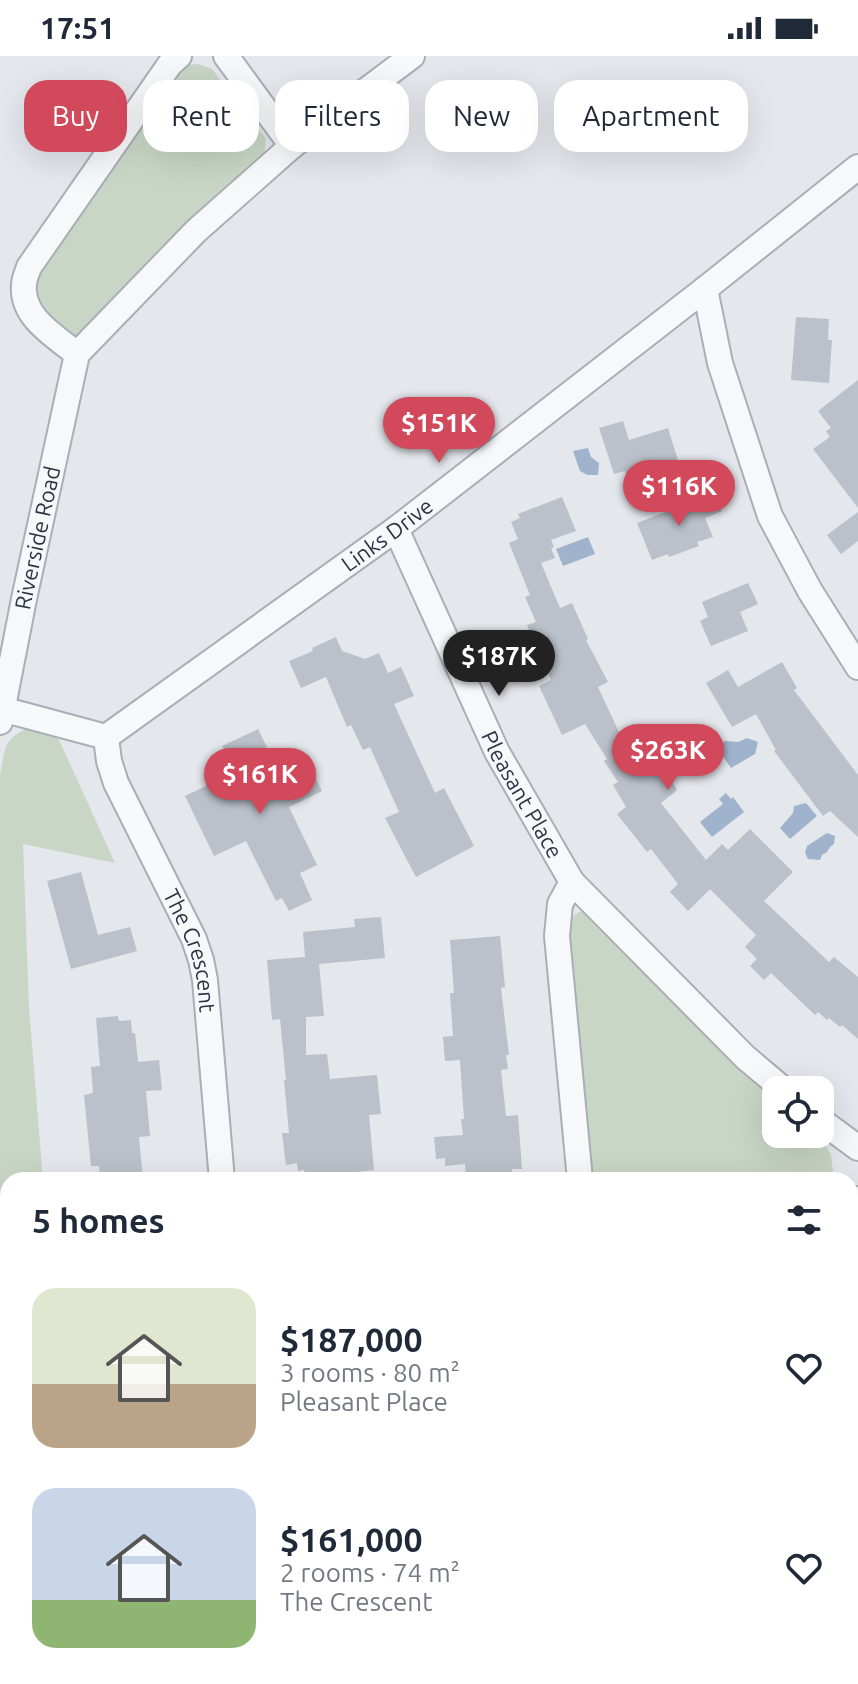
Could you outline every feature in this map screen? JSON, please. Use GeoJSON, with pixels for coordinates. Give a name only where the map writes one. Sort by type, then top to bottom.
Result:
{"type":"FeatureCollection","features":[{"type":"Feature","properties":{"kind":"street"},"geometry":{"type":"LineString","coordinates":[[179,56],[170,64],[29,267],[23,284],[25,302],[32,317],[77,354],[196,231],[285,152]]}},
{"type":"Feature","properties":{"kind":"street"},"geometry":{"type":"LineString","coordinates":[[226,56],[275,123]]}},
{"type":"Feature","properties":{"kind":"street"},"geometry":{"type":"LineString","coordinates":[[380,80],[412,56]]}},
{"type":"Feature","properties":{"kind":"street","name":"Links Drive"},"geometry":{"type":"LineString","coordinates":[[106,737],[396,529],[858,167]]}},
{"type":"Feature","properties":{"kind":"street"},"geometry":{"type":"LineString","coordinates":[[705,289],[720,363],[770,516],[810,591],[858,667]]}},
{"type":"Feature","properties":{"kind":"street","name":"Riverside Road"},"geometry":{"type":"LineString","coordinates":[[1,715],[12,596],[77,354]]}},
{"type":"Feature","properties":{"kind":"street","name":"Pleasant Place"},"geometry":{"type":"LineString","coordinates":[[396,529],[497,752],[572,882],[767,1076]]}},
{"type":"Feature","properties":{"kind":"street"},"geometry":{"type":"LineString","coordinates":[[1,715],[106,737]]}},
{"type":"Feature","properties":{"kind":"street","name":"The Crescent"},"geometry":{"type":"LineString","coordinates":[[106,737],[116,783],[194,939],[201,960],[221,1172]]}},
{"type":"Feature","properties":{"kind":"street","name":"Pleasant Place"},"geometry":{"type":"LineString","coordinates":[[572,882],[560,904],[557,936],[579,1172]]}},
{"type":"Feature","properties":{"kind":"street"},"geometry":{"type":"LineString","coordinates":[[834,1130],[858,1148]]}},
{"type":"Feature","properties":{"kind":"green space"},"geometry":{"type":"Polygon","coordinates":[[[198,64],[212,69],[220,80],[171,80],[186,65],[198,64]]]}},
{"type":"Feature","properties":{"kind":"green space"},"geometry":{"type":"Polygon","coordinates":[[[143,107],[143,152],[259,152],[259,130],[266,139],[264,157],[165,243],[72,340],[28,304],[31,260],[108,152],[127,152],[127,125],[143,107]]]}},
{"type":"Feature","properties":{"kind":"green space"},"geometry":{"type":"Polygon","coordinates":[[[29,727],[55,731],[115,863],[23,844],[29,1008],[42,1172],[0,1172],[0,776],[6,746],[29,727]]]}},
{"type":"Feature","properties":{"kind":"green space"},"geometry":{"type":"Polygon","coordinates":[[[585,911],[698,1026],[762,1083],[762,1148],[827,1148],[833,1172],[589,1172],[567,932],[574,915],[585,911]]]}},
{"type":"Feature","properties":{"kind":"water"},"geometry":{"type":"Polygon","coordinates":[[[588,448],[591,457],[599,463],[598,475],[580,471],[573,451],[588,448]]]}},
{"type":"Feature","properties":{"kind":"water"},"geometry":{"type":"Polygon","coordinates":[[[588,537],[595,554],[563,566],[556,549],[588,537]]]}},
{"type":"Feature","properties":{"kind":"water"},"geometry":{"type":"Polygon","coordinates":[[[747,738],[758,742],[755,754],[731,768],[714,744],[747,738]]]}},
{"type":"Feature","properties":{"kind":"water"},"geometry":{"type":"Polygon","coordinates":[[[726,793],[744,812],[712,837],[700,822],[723,804],[719,799],[726,793]]]}},
{"type":"Feature","properties":{"kind":"water"},"geometry":{"type":"Polygon","coordinates":[[[806,803],[817,816],[790,839],[780,828],[793,813],[794,806],[806,803]]]}},
{"type":"Feature","properties":{"kind":"water"},"geometry":{"type":"Polygon","coordinates":[[[827,833],[835,836],[834,844],[820,860],[808,859],[805,853],[807,846],[827,833]]]}},
{"type":"Feature","properties":{"kind":"building"},"geometry":{"type":"Polygon","coordinates":[[[796,317],[829,319],[828,340],[832,340],[829,383],[791,380],[796,317]]]}},
{"type":"Feature","properties":{"kind":"building"},"geometry":{"type":"Polygon","coordinates":[[[858,380],[858,508],[813,449],[830,437],[826,431],[831,428],[818,411],[858,380]]]}},
{"type":"Feature","properties":{"kind":"building"},"geometry":{"type":"Polygon","coordinates":[[[623,421],[629,440],[668,428],[681,470],[630,486],[625,471],[614,474],[599,428],[623,421]]]}},
{"type":"Feature","properties":{"kind":"building"},"geometry":{"type":"Polygon","coordinates":[[[715,493],[722,511],[705,518],[713,537],[697,542],[699,546],[652,560],[637,523],[715,493]]]}},
{"type":"Feature","properties":{"kind":"building"},"geometry":{"type":"Polygon","coordinates":[[[562,497],[576,531],[551,540],[555,558],[541,563],[560,608],[572,603],[586,640],[608,682],[598,687],[620,734],[634,725],[657,757],[677,790],[661,803],[706,860],[722,844],[728,850],[750,829],[793,872],[764,901],[829,962],[834,957],[858,977],[858,1039],[842,1025],[840,1027],[829,1018],[827,1020],[818,1012],[815,1015],[771,973],[764,980],[750,966],[757,959],[745,947],[756,935],[710,889],[688,911],[670,892],[678,884],[651,849],[647,852],[617,814],[626,807],[613,785],[618,782],[585,724],[562,735],[539,686],[551,680],[527,625],[536,622],[525,597],[530,595],[509,543],[518,539],[511,522],[520,518],[518,514],[562,497]]]}},
{"type":"Feature","properties":{"kind":"building"},"geometry":{"type":"Polygon","coordinates":[[[858,512],[858,541],[841,554],[827,535],[858,512]]]}},
{"type":"Feature","properties":{"kind":"building"},"geometry":{"type":"Polygon","coordinates":[[[748,583],[758,604],[740,612],[748,631],[711,646],[700,621],[708,617],[702,602],[748,583]]]}},
{"type":"Feature","properties":{"kind":"building"},"geometry":{"type":"Polygon","coordinates":[[[336,637],[342,651],[365,659],[379,653],[388,673],[401,667],[414,696],[394,704],[435,793],[444,788],[474,846],[416,877],[385,818],[399,812],[370,747],[363,750],[351,725],[347,727],[326,677],[301,688],[289,661],[336,637]]]}},
{"type":"Feature","properties":{"kind":"building"},"geometry":{"type":"Polygon","coordinates":[[[782,662],[797,688],[794,690],[858,775],[858,837],[830,811],[823,816],[774,751],[756,714],[732,727],[706,683],[728,670],[738,687],[782,662]]]}},
{"type":"Feature","properties":{"kind":"building"},"geometry":{"type":"Polygon","coordinates":[[[258,729],[281,776],[308,763],[322,791],[289,807],[317,865],[300,873],[312,900],[289,911],[282,898],[276,901],[246,841],[214,856],[185,796],[235,772],[222,746],[258,729]]]}},
{"type":"Feature","properties":{"kind":"building"},"geometry":{"type":"Polygon","coordinates":[[[81,872],[98,935],[130,927],[137,951],[71,969],[47,881],[81,872]]]}},
{"type":"Feature","properties":{"kind":"building"},"geometry":{"type":"Polygon","coordinates":[[[381,917],[385,958],[319,964],[324,1016],[306,1017],[306,1055],[327,1054],[330,1079],[377,1075],[381,1114],[369,1115],[374,1170],[298,1171],[297,1163],[286,1165],[282,1133],[289,1133],[286,1080],[280,1019],[272,1020],[267,960],[305,957],[303,932],[355,927],[354,919],[381,917]]]}},
{"type":"Feature","properties":{"kind":"building"},"geometry":{"type":"Polygon","coordinates":[[[500,936],[505,987],[501,988],[509,1055],[506,1055],[508,1069],[501,1070],[506,1116],[518,1115],[522,1169],[512,1169],[512,1172],[466,1172],[465,1164],[445,1166],[445,1158],[436,1159],[434,1137],[463,1135],[460,1060],[445,1061],[443,1037],[453,1036],[450,940],[500,936]]]}},
{"type":"Feature","properties":{"kind":"building"},"geometry":{"type":"Polygon","coordinates":[[[118,1016],[119,1021],[131,1020],[138,1062],[159,1060],[162,1090],[146,1091],[150,1136],[139,1137],[142,1172],[99,1172],[99,1166],[91,1166],[84,1095],[93,1093],[91,1067],[100,1066],[96,1018],[118,1016]]]}}]}
